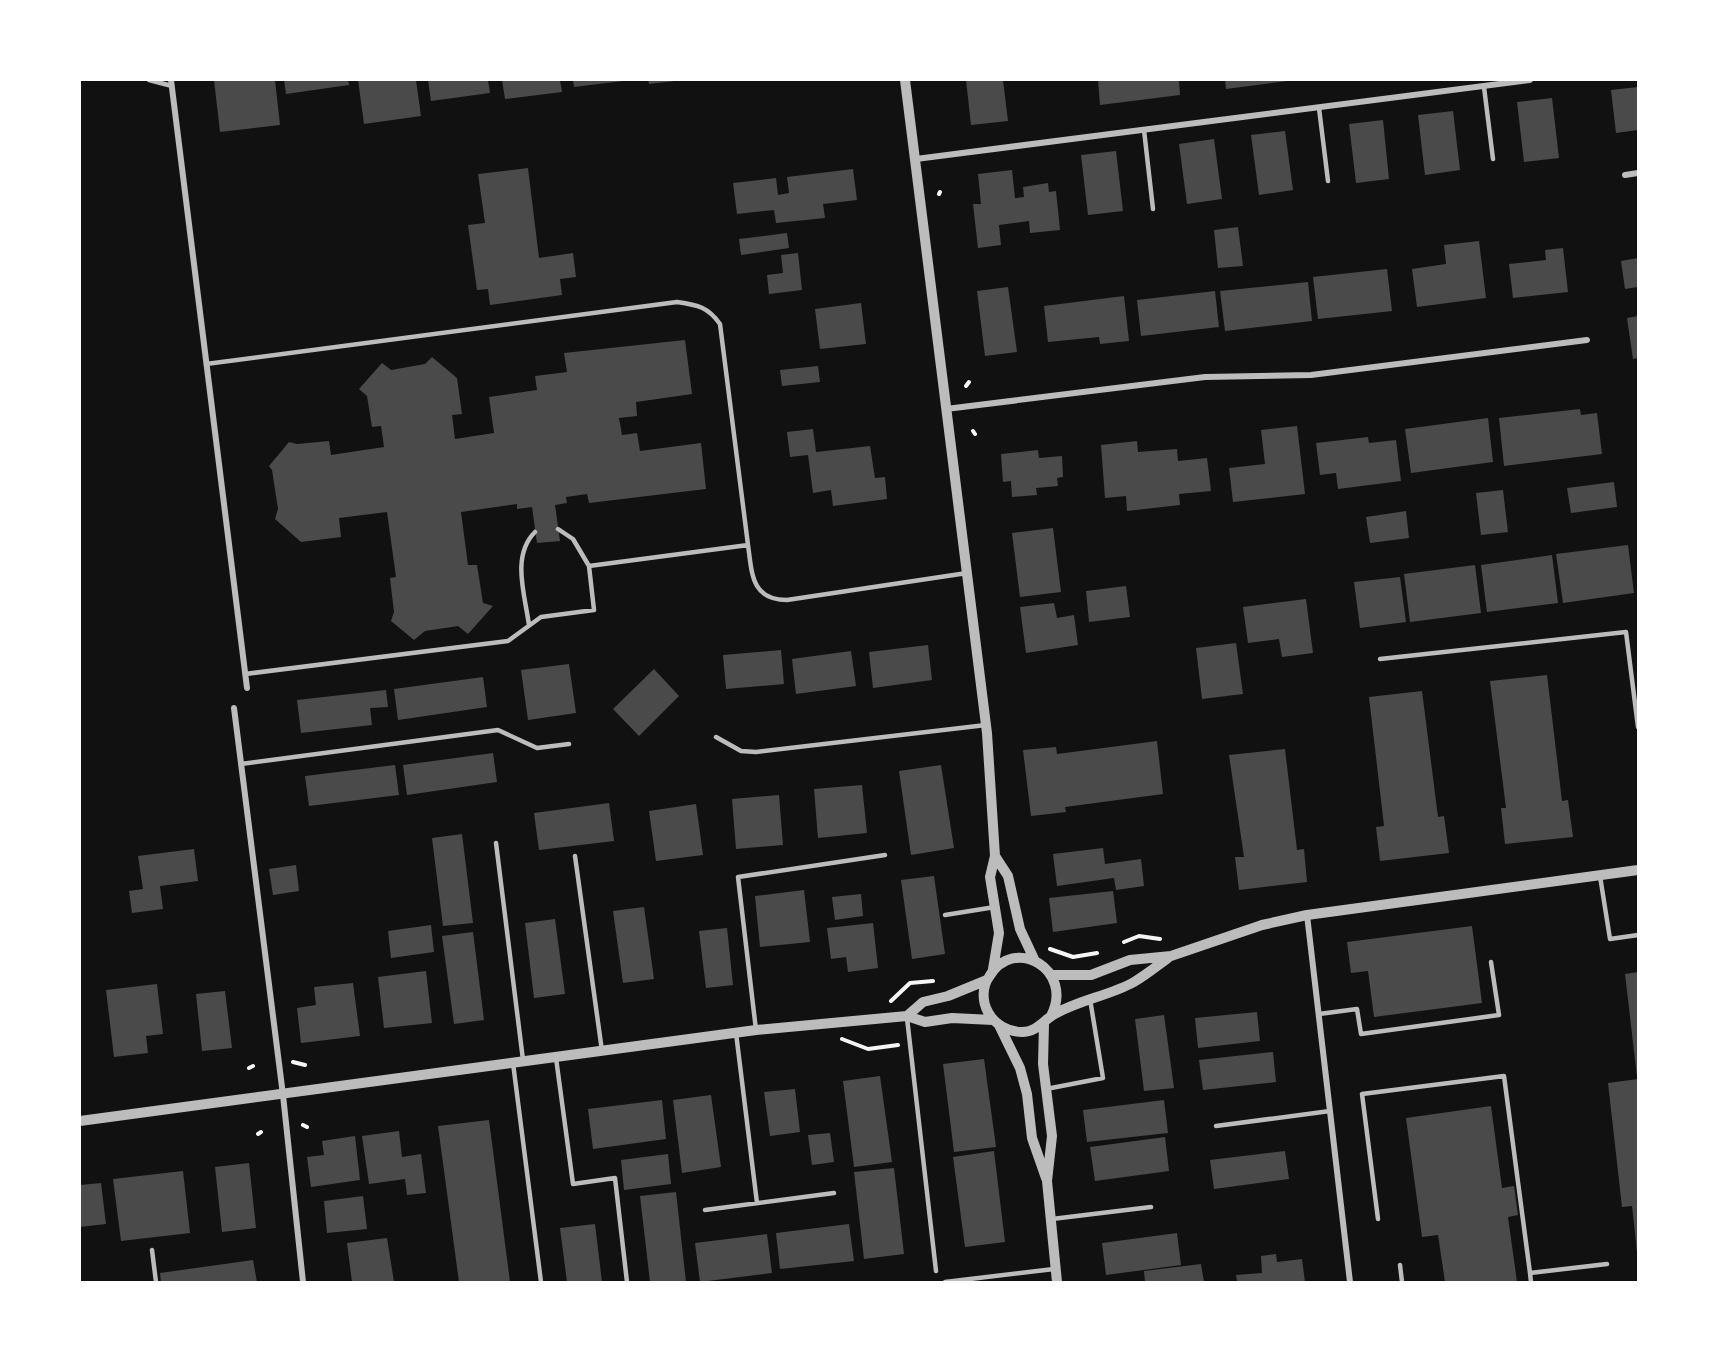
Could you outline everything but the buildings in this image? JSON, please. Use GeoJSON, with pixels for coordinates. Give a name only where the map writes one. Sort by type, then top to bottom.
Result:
{"type":"FeatureCollection","features":[{"type":"Feature","properties":{"kind":"street"},"geometry":{"type":"LineString","coordinates":[[905,80],[986,725],[995,856],[990,877],[999,933],[993,969],[987,980],[984,1001],[1022,1077],[1027,1094],[1032,1138],[1047,1181],[1057,1282]]}},
{"type":"Feature","properties":{"kind":"street"},"geometry":{"type":"LineString","coordinates":[[916,159],[1530,80]]}},
{"type":"Feature","properties":{"kind":"street"},"geometry":{"type":"LineString","coordinates":[[171,83],[247,688]]}},
{"type":"Feature","properties":{"kind":"street"},"geometry":{"type":"LineString","coordinates":[[1624,175],[1638,173]]}},
{"type":"Feature","properties":{"kind":"street"},"geometry":{"type":"LineString","coordinates":[[946,409],[1205,377],[1311,375],[1587,340]]}},
{"type":"Feature","properties":{"kind":"street"},"geometry":{"type":"LineString","coordinates":[[234,708],[283,1095],[303,1282]]}},
{"type":"Feature","properties":{"kind":"street"},"geometry":{"type":"LineString","coordinates":[[995,856],[1008,876],[1020,928],[1035,961],[1052,975],[1058,996],[1048,1020],[1043,1064],[1052,1136],[1047,1181]]}},
{"type":"Feature","properties":{"kind":"street"},"geometry":{"type":"LineString","coordinates":[[1052,975],[1091,975],[1130,960],[1171,956],[1262,926],[1307,915],[1638,870]]}},
{"type":"Feature","properties":{"kind":"street"},"geometry":{"type":"LineString","coordinates":[[1307,915],[1350,1282]]}},
{"type":"Feature","properties":{"kind":"street"},"geometry":{"type":"LineString","coordinates":[[80,1120],[283,1095],[756,1030],[907,1016],[926,1022],[952,1018],[996,1023],[1022,1032],[1090,999],[1133,982],[1171,956]]}},
{"type":"Feature","properties":{"kind":"street"},"geometry":{"type":"LineString","coordinates":[[993,969],[1013,958],[1035,961]]}},
{"type":"Feature","properties":{"kind":"street"},"geometry":{"type":"LineString","coordinates":[[907,1016],[923,1002],[948,996],[987,980]]}},
{"type":"Feature","properties":{"kind":"lane"},"geometry":{"type":"LineString","coordinates":[[149,80],[171,83]]}},
{"type":"Feature","properties":{"kind":"lane"},"geometry":{"type":"LineString","coordinates":[[1484,87],[1493,159]]}},
{"type":"Feature","properties":{"kind":"lane"},"geometry":{"type":"LineString","coordinates":[[1319,108],[1328,181]]}},
{"type":"Feature","properties":{"kind":"lane"},"geometry":{"type":"LineString","coordinates":[[1144,130],[1154,209]]}},
{"type":"Feature","properties":{"kind":"lane"},"geometry":{"type":"LineString","coordinates":[[206,364],[677,302],[698,305],[710,310],[720,324],[753,581],[772,600],[967,573]]}},
{"type":"Feature","properties":{"kind":"lane"},"geometry":{"type":"LineString","coordinates":[[245,674],[508,641],[541,617],[594,610],[589,566],[573,539],[558,529]]}},
{"type":"Feature","properties":{"kind":"lane"},"geometry":{"type":"LineString","coordinates":[[529,625],[521,571],[522,552],[528,539],[536,532]]}},
{"type":"Feature","properties":{"kind":"lane"},"geometry":{"type":"LineString","coordinates":[[589,566],[748,545]]}},
{"type":"Feature","properties":{"kind":"lane"},"geometry":{"type":"LineString","coordinates":[[1380,659],[1626,632],[1638,727]]}},
{"type":"Feature","properties":{"kind":"lane"},"geometry":{"type":"LineString","coordinates":[[716,737],[741,751],[756,752],[986,725]]}},
{"type":"Feature","properties":{"kind":"lane"},"geometry":{"type":"LineString","coordinates":[[241,764],[498,730],[537,748],[568,744]]}},
{"type":"Feature","properties":{"kind":"lane"},"geometry":{"type":"LineString","coordinates":[[496,843],[541,1282]]}},
{"type":"Feature","properties":{"kind":"lane"},"geometry":{"type":"LineString","coordinates":[[756,1030],[738,876],[885,855]]}},
{"type":"Feature","properties":{"kind":"lane"},"geometry":{"type":"LineString","coordinates":[[575,856],[602,1051]]}},
{"type":"Feature","properties":{"kind":"lane"},"geometry":{"type":"LineString","coordinates":[[1600,876],[1610,939],[1638,935]]}},
{"type":"Feature","properties":{"kind":"lane"},"geometry":{"type":"LineString","coordinates":[[945,915],[995,907]]}},
{"type":"Feature","properties":{"kind":"lane"},"geometry":{"type":"LineString","coordinates":[[1319,1014],[1357,1009],[1361,1034],[1499,1015],[1491,962]]}},
{"type":"Feature","properties":{"kind":"lane"},"geometry":{"type":"LineString","coordinates":[[1046,1089],[1104,1078],[1090,999]]}},
{"type":"Feature","properties":{"kind":"lane"},"geometry":{"type":"LineString","coordinates":[[907,1016],[936,1271]]}},
{"type":"Feature","properties":{"kind":"lane"},"geometry":{"type":"LineString","coordinates":[[736,1033],[757,1203]]}},
{"type":"Feature","properties":{"kind":"lane"},"geometry":{"type":"LineString","coordinates":[[556,1058],[573,1184],[615,1178],[627,1282]]}},
{"type":"Feature","properties":{"kind":"lane"},"geometry":{"type":"LineString","coordinates":[[1378,1219],[1362,1094],[1504,1076],[1531,1282]]}},
{"type":"Feature","properties":{"kind":"lane"},"geometry":{"type":"LineString","coordinates":[[1216,1126],[1330,1111]]}},
{"type":"Feature","properties":{"kind":"lane"},"geometry":{"type":"LineString","coordinates":[[705,1210],[834,1193]]}},
{"type":"Feature","properties":{"kind":"lane"},"geometry":{"type":"LineString","coordinates":[[1052,1219],[1151,1207]]}},
{"type":"Feature","properties":{"kind":"lane"},"geometry":{"type":"LineString","coordinates":[[152,1250],[156,1282]]}},
{"type":"Feature","properties":{"kind":"lane"},"geometry":{"type":"LineString","coordinates":[[1530,1273],[1607,1264]]}},
{"type":"Feature","properties":{"kind":"lane"},"geometry":{"type":"LineString","coordinates":[[1400,1265],[1402,1282]]}},
{"type":"Feature","properties":{"kind":"lane"},"geometry":{"type":"LineString","coordinates":[[945,1282],[1057,1269]]}},
{"type":"Feature","properties":{"kind":"path"},"geometry":{"type":"LineString","coordinates":[[1118,945],[1139,936]]}},
{"type":"Feature","properties":{"kind":"path"},"geometry":{"type":"LineString","coordinates":[[1041,943],[1055,952],[1073,957],[1107,950]]}},
{"type":"Feature","properties":{"kind":"path"},"geometry":{"type":"LineString","coordinates":[[910,983],[939,980]]}},
{"type":"Feature","properties":{"kind":"path"},"geometry":{"type":"LineString","coordinates":[[868,1049],[910,1043]]}},
{"type":"Feature","properties":{"kind":"path"},"geometry":{"type":"LineString","coordinates":[[293,1062],[305,1065]]}}]}
